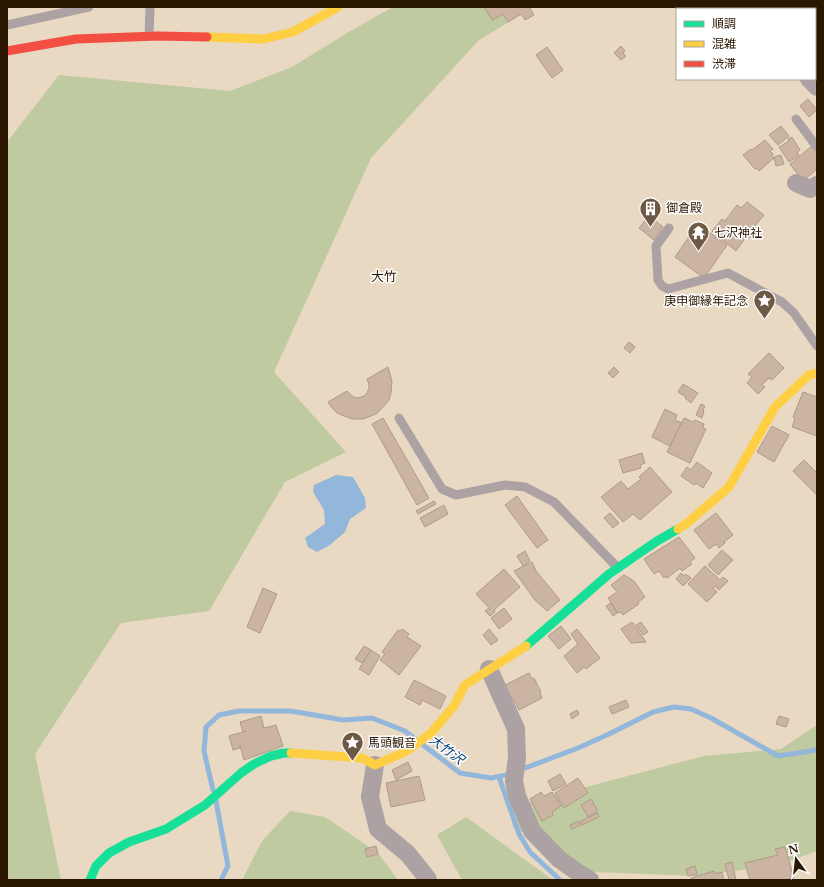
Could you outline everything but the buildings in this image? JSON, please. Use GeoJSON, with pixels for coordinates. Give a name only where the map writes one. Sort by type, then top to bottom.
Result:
{"type":"FeatureCollection","features":[{"type":"Feature","properties":{"kind":"street"},"geometry":{"type":"LineString","coordinates":[[7,51],[76,39],[150,36],[264,39],[293,32],[338,7]]}},
{"type":"Feature","properties":{"kind":"street"},"geometry":{"type":"LineString","coordinates":[[809,80],[816,95]]}},
{"type":"Feature","properties":{"kind":"street"},"geometry":{"type":"LineString","coordinates":[[796,183],[810,190],[817,185]]}},
{"type":"Feature","properties":{"kind":"street"},"geometry":{"type":"LineString","coordinates":[[375,765],[408,751],[431,733],[454,706],[465,685],[530,642],[609,574],[657,540],[686,524],[729,487],[775,407],[810,375],[817,373]]}},
{"type":"Feature","properties":{"kind":"street"},"geometry":{"type":"LineString","coordinates":[[490,669],[516,729],[517,757],[514,781],[517,796],[532,831],[559,859],[590,880]]}},
{"type":"Feature","properties":{"kind":"street"},"geometry":{"type":"LineString","coordinates":[[90,880],[96,866],[109,853],[129,842],[166,829],[205,805],[254,764],[271,756],[284,753],[298,753],[362,758],[375,765]]}},
{"type":"Feature","properties":{"kind":"street"},"geometry":{"type":"LineString","coordinates":[[375,765],[370,797],[378,829],[408,854],[428,880]]}},
{"type":"Feature","properties":{"kind":"lane"},"geometry":{"type":"LineString","coordinates":[[7,24],[89,7]]}},
{"type":"Feature","properties":{"kind":"lane"},"geometry":{"type":"LineString","coordinates":[[150,7],[150,36]]}},
{"type":"Feature","properties":{"kind":"lane"},"geometry":{"type":"LineString","coordinates":[[796,119],[817,147]]}},
{"type":"Feature","properties":{"kind":"lane"},"geometry":{"type":"LineString","coordinates":[[669,228],[656,246],[658,280],[662,286],[668,289],[728,273],[782,302],[794,313],[817,346]]}},
{"type":"Feature","properties":{"kind":"lane"},"geometry":{"type":"LineString","coordinates":[[398,418],[442,489],[456,495],[505,485],[525,487],[554,502],[618,568]]}},
{"type":"Feature","properties":{"kind":"green space"},"geometry":{"type":"Polygon","coordinates":[[[393,7],[534,7],[479,40],[371,158],[274,372],[346,452],[285,482],[209,611],[121,623],[35,754],[61,880],[7,880],[7,142],[59,75],[230,91],[292,67],[393,7]]]}},
{"type":"Feature","properties":{"kind":"green space"},"geometry":{"type":"Polygon","coordinates":[[[817,725],[817,851],[778,865],[697,876],[593,872],[512,826],[525,803],[704,756],[781,749],[817,725]]]}},
{"type":"Feature","properties":{"kind":"green space"},"geometry":{"type":"Polygon","coordinates":[[[290,811],[325,817],[378,853],[398,880],[242,880],[262,841],[290,811]]]}},
{"type":"Feature","properties":{"kind":"green space"},"geometry":{"type":"Polygon","coordinates":[[[466,817],[553,880],[462,880],[437,835],[466,817]]]}},
{"type":"Feature","properties":{"kind":"water"},"geometry":{"type":"Polygon","coordinates":[[[336,475],[353,477],[365,498],[366,508],[350,519],[345,532],[330,545],[317,552],[308,547],[305,538],[325,524],[324,510],[313,492],[314,485],[336,475]]]}},
{"type":"Feature","properties":{"kind":"waterway","name":"大竹沢"},"geometry":{"type":"LineString","coordinates":[[520,770],[578,748],[653,712],[674,707],[691,709],[711,718],[778,756],[817,750]]}},
{"type":"Feature","properties":{"kind":"waterway","name":"大竹沢"},"geometry":{"type":"LineString","coordinates":[[213,790],[204,751],[206,727],[219,715],[239,711],[291,711],[343,720],[372,718],[405,731],[415,739]]}},
{"type":"Feature","properties":{"kind":"waterway","name":"大竹沢"},"geometry":{"type":"LineString","coordinates":[[423,745],[460,773],[491,778],[511,774]]}},
{"type":"Feature","properties":{"kind":"waterway"},"geometry":{"type":"LineString","coordinates":[[499,777],[519,834],[530,852],[560,880]]}},
{"type":"Feature","properties":{"kind":"waterway","name":"大竹沢"},"geometry":{"type":"LineString","coordinates":[[216,801],[228,866],[221,880]]}},
{"type":"Feature","properties":{"kind":"traffic: fast"},"geometry":{"type":"LineString","coordinates":[[526,646],[609,574],[657,541],[678,529]]}},
{"type":"Feature","properties":{"kind":"traffic: fast"},"geometry":{"type":"LineString","coordinates":[[90,880],[96,866],[109,853],[129,842],[166,829],[205,805],[241,773],[254,764],[271,756],[291,753]]}},
{"type":"Feature","properties":{"kind":"traffic: slow"},"geometry":{"type":"LineString","coordinates":[[207,37],[264,39],[293,32],[338,7]]}},
{"type":"Feature","properties":{"kind":"traffic: slow"},"geometry":{"type":"LineString","coordinates":[[678,529],[686,524],[729,487],[775,407],[809,375],[817,373]]}},
{"type":"Feature","properties":{"kind":"traffic: slow"},"geometry":{"type":"LineString","coordinates":[[291,753],[362,758],[375,765],[407,751],[431,733],[454,706],[465,685],[526,646]]}},
{"type":"Feature","properties":{"kind":"traffic: jam"},"geometry":{"type":"LineString","coordinates":[[7,51],[76,39],[158,36],[207,37]]}},
{"type":"Feature","properties":{"kind":"place","name":"御倉殿"},"geometry":{"type":"Point","coordinates":[651,228]}},
{"type":"Feature","properties":{"kind":"place","name":"七沢神社"},"geometry":{"type":"Point","coordinates":[698,252]}},
{"type":"Feature","properties":{"kind":"place","name":"庚申御縁年記念"},"geometry":{"type":"Point","coordinates":[764,320]}},
{"type":"Feature","properties":{"kind":"place","name":"馬頭観音"},"geometry":{"type":"Point","coordinates":[353,762]}},
{"type":"Feature","properties":{"kind":"district","name":"大竹"},"geometry":{"type":"Point","coordinates":[384,276]}}]}
